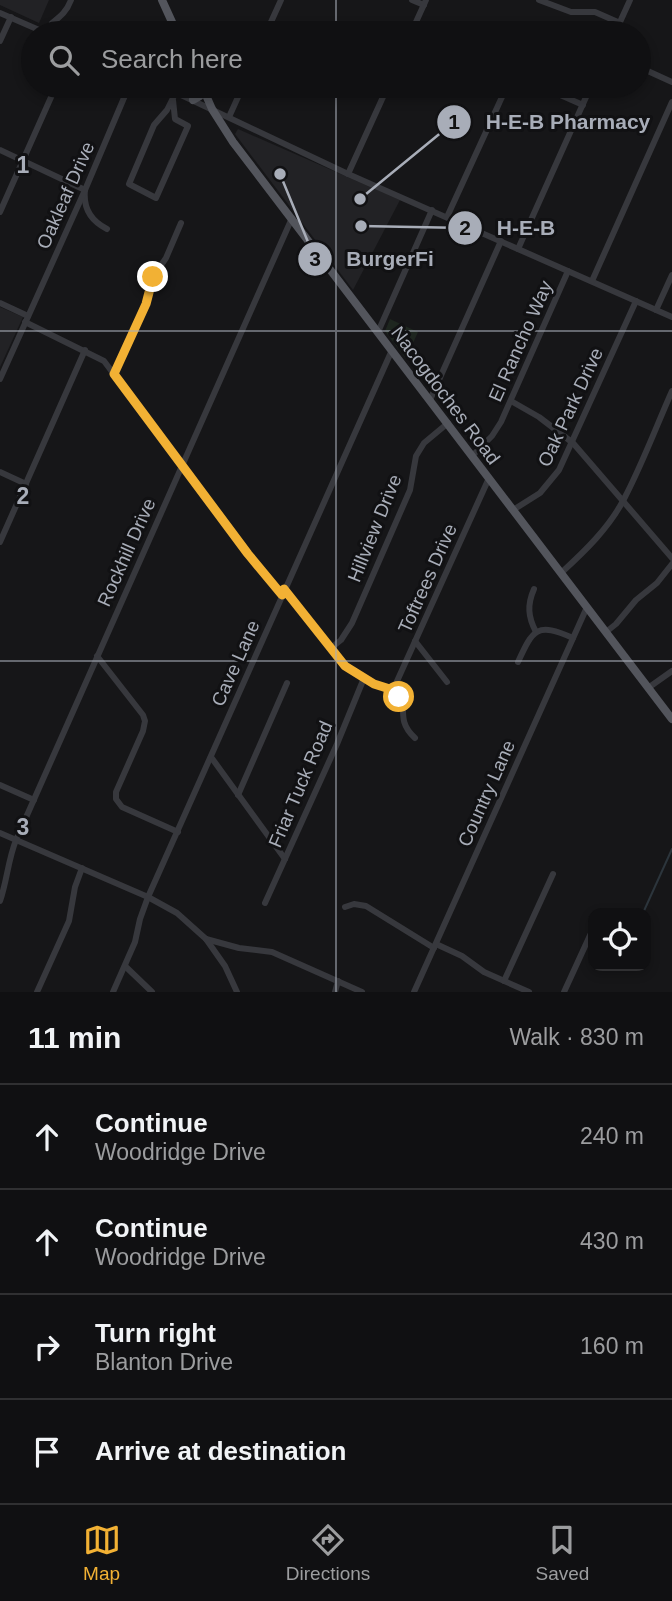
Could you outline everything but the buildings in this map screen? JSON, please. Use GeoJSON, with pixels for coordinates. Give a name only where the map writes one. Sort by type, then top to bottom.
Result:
{"type":"FeatureCollection","features":[{"type":"Feature","properties":{"kind":"main road"},"geometry":{"type":"LineString","coordinates":[[162,0],[172,21]]}},
{"type":"Feature","properties":{"kind":"main road"},"geometry":{"type":"LineString","coordinates":[[193,100],[196,98]]}},
{"type":"Feature","properties":{"kind":"main road","name":"Nacogdoches Road"},"geometry":{"type":"LineString","coordinates":[[207,98],[233,142],[672,719]]}},
{"type":"Feature","properties":{"kind":"street"},"geometry":{"type":"LineString","coordinates":[[54,21],[67,9],[71,0]]}},
{"type":"Feature","properties":{"kind":"street"},"geometry":{"type":"LineString","coordinates":[[271,21],[281,0]]}},
{"type":"Feature","properties":{"kind":"street"},"geometry":{"type":"LineString","coordinates":[[412,0],[425,3],[417,21]]}},
{"type":"Feature","properties":{"kind":"street"},"geometry":{"type":"LineString","coordinates":[[539,0],[570,12],[595,12],[615,21]]}},
{"type":"Feature","properties":{"kind":"street"},"geometry":{"type":"LineString","coordinates":[[621,21],[630,0]]}},
{"type":"Feature","properties":{"kind":"street"},"geometry":{"type":"LineString","coordinates":[[0,13],[21,22]]}},
{"type":"Feature","properties":{"kind":"street"},"geometry":{"type":"LineString","coordinates":[[0,41],[11,18]]}},
{"type":"Feature","properties":{"kind":"street"},"geometry":{"type":"LineString","coordinates":[[651,72],[672,82]]}},
{"type":"Feature","properties":{"kind":"street"},"geometry":{"type":"LineString","coordinates":[[0,212],[51,98]]}},
{"type":"Feature","properties":{"kind":"street","name":"Oakleaf Drive"},"geometry":{"type":"LineString","coordinates":[[0,379],[124,98]]}},
{"type":"Feature","properties":{"kind":"street"},"geometry":{"type":"LineString","coordinates":[[174,98],[164,115],[154,125],[129,184],[156,198],[188,126],[175,119],[175,98]]}},
{"type":"Feature","properties":{"kind":"street"},"geometry":{"type":"LineString","coordinates":[[184,98],[348,174],[672,317]]}},
{"type":"Feature","properties":{"kind":"street"},"geometry":{"type":"LineString","coordinates":[[229,117],[238,98]]}},
{"type":"Feature","properties":{"kind":"street"},"geometry":{"type":"LineString","coordinates":[[348,174],[383,98]]}},
{"type":"Feature","properties":{"kind":"street"},"geometry":{"type":"LineString","coordinates":[[447,217],[501,98]]}},
{"type":"Feature","properties":{"kind":"street"},"geometry":{"type":"LineString","coordinates":[[567,98],[583,105]]}},
{"type":"Feature","properties":{"kind":"street"},"geometry":{"type":"LineString","coordinates":[[518,249],[586,98]]}},
{"type":"Feature","properties":{"kind":"street"},"geometry":{"type":"LineString","coordinates":[[592,281],[672,102]]}},
{"type":"Feature","properties":{"kind":"street"},"geometry":{"type":"LineString","coordinates":[[0,150],[85,190],[88,213],[107,229]]}},
{"type":"Feature","properties":{"kind":"street"},"geometry":{"type":"LineString","coordinates":[[378,332],[432,210]]}},
{"type":"Feature","properties":{"kind":"street","name":"Rockhill Drive"},"geometry":{"type":"LineString","coordinates":[[0,901],[16,840],[292,218]]}},
{"type":"Feature","properties":{"kind":"street"},"geometry":{"type":"LineString","coordinates":[[114,374],[146,304],[153,277],[166,258],[181,223]]}},
{"type":"Feature","properties":{"kind":"street"},"geometry":{"type":"LineString","coordinates":[[430,400],[501,241]]}},
{"type":"Feature","properties":{"kind":"street","name":"El Rancho Way"},"geometry":{"type":"LineString","coordinates":[[472,456],[492,436],[501,422],[568,271]]}},
{"type":"Feature","properties":{"kind":"street"},"geometry":{"type":"LineString","coordinates":[[656,310],[672,275]]}},
{"type":"Feature","properties":{"kind":"street","name":"Oak Park Drive"},"geometry":{"type":"LineString","coordinates":[[513,510],[532,500],[559,470],[636,301]]}},
{"type":"Feature","properties":{"kind":"street"},"geometry":{"type":"LineString","coordinates":[[0,303],[104,361],[248,554],[345,666],[364,678],[393,690],[403,699],[402,719],[415,738]]}},
{"type":"Feature","properties":{"kind":"street"},"geometry":{"type":"LineString","coordinates":[[0,542],[85,350]]}},
{"type":"Feature","properties":{"kind":"street","name":"Cave Lane"},"geometry":{"type":"LineString","coordinates":[[113,992],[135,942],[148,897],[392,350]]}},
{"type":"Feature","properties":{"kind":"street"},"geometry":{"type":"LineString","coordinates":[[561,573],[599,536],[623,501],[672,391]]}},
{"type":"Feature","properties":{"kind":"street"},"geometry":{"type":"LineString","coordinates":[[511,401],[539,417],[573,443],[672,558]]}},
{"type":"Feature","properties":{"kind":"street","name":"Hillview Drive"},"geometry":{"type":"LineString","coordinates":[[331,648],[341,640],[352,623],[410,490],[419,449],[448,424]]}},
{"type":"Feature","properties":{"kind":"street"},"geometry":{"type":"LineString","coordinates":[[0,472],[26,484]]}},
{"type":"Feature","properties":{"kind":"street","name":"Toftrees Drive"},"geometry":{"type":"LineString","coordinates":[[393,690],[489,478]]}},
{"type":"Feature","properties":{"kind":"street"},"geometry":{"type":"LineString","coordinates":[[606,632],[636,600],[657,583],[672,564]]}},
{"type":"Feature","properties":{"kind":"street"},"geometry":{"type":"LineString","coordinates":[[534,589],[529,607],[531,621],[537,632]]}},
{"type":"Feature","properties":{"kind":"street","name":"Country Lane"},"geometry":{"type":"LineString","coordinates":[[414,992],[587,607]]}},
{"type":"Feature","properties":{"kind":"street"},"geometry":{"type":"LineString","coordinates":[[518,662],[527,641],[537,632],[548,629],[573,638]]}},
{"type":"Feature","properties":{"kind":"street"},"geometry":{"type":"LineString","coordinates":[[415,641],[447,682]]}},
{"type":"Feature","properties":{"kind":"street"},"geometry":{"type":"LineString","coordinates":[[97,656],[145,720],[143,731],[116,792],[118,803],[133,813],[178,832]]}},
{"type":"Feature","properties":{"kind":"street"},"geometry":{"type":"LineString","coordinates":[[648,688],[672,671]]}},
{"type":"Feature","properties":{"kind":"street","name":"Friar Tuck Road"},"geometry":{"type":"LineString","coordinates":[[265,903],[364,678]]}},
{"type":"Feature","properties":{"kind":"street"},"geometry":{"type":"LineString","coordinates":[[238,795],[287,683]]}},
{"type":"Feature","properties":{"kind":"street"},"geometry":{"type":"LineString","coordinates":[[211,757],[285,859]]}},
{"type":"Feature","properties":{"kind":"street"},"geometry":{"type":"LineString","coordinates":[[0,785],[34,800]]}},
{"type":"Feature","properties":{"kind":"street"},"geometry":{"type":"LineString","coordinates":[[0,833],[148,897],[177,913],[206,939],[226,966],[237,992]]}},
{"type":"Feature","properties":{"kind":"street"},"geometry":{"type":"LineString","coordinates":[[37,992],[69,921],[75,887],[82,868]]}},
{"type":"Feature","properties":{"kind":"street"},"geometry":{"type":"LineString","coordinates":[[505,981],[553,874]]}},
{"type":"Feature","properties":{"kind":"street"},"geometry":{"type":"LineString","coordinates":[[345,907],[359,905],[375,910],[435,946],[462,956],[478,969],[529,992]]}},
{"type":"Feature","properties":{"kind":"street"},"geometry":{"type":"LineString","coordinates":[[206,939],[239,948],[272,952],[362,992]]}},
{"type":"Feature","properties":{"kind":"street"},"geometry":{"type":"LineString","coordinates":[[564,992],[588,940]]}},
{"type":"Feature","properties":{"kind":"street"},"geometry":{"type":"LineString","coordinates":[[125,966],[152,992]]}},
{"type":"Feature","properties":{"kind":"street"},"geometry":{"type":"LineString","coordinates":[[335,992],[338,981]]}},
{"type":"Feature","properties":{"kind":"shaded area"},"geometry":{"type":"Polygon","coordinates":[[[0,0],[49,0],[40,21],[0,5],[0,0]]]}},
{"type":"Feature","properties":{"kind":"shaded area"},"geometry":{"type":"Polygon","coordinates":[[[238,129],[400,200],[353,290],[235,134],[238,129]]]}},
{"type":"Feature","properties":{"kind":"shaded area"},"geometry":{"type":"Polygon","coordinates":[[[0,307],[23,317],[0,367],[0,307]]]}},
{"type":"Feature","properties":{"kind":"shaded area"},"geometry":{"type":"Polygon","coordinates":[[[390,319],[418,332],[406,359],[385,331],[390,319]]]}},
{"type":"Feature","properties":{"kind":"waterway"},"geometry":{"type":"LineString","coordinates":[[645,908],[672,849]]}},
{"type":"Feature","properties":{"kind":"place","name":"BurgerFi"},"geometry":{"type":"Point","coordinates":[280,174]}},
{"type":"Feature","properties":{"kind":"place","name":"H-E-B Pharmacy"},"geometry":{"type":"Point","coordinates":[360,199]}},
{"type":"Feature","properties":{"kind":"place","name":"H-E-B"},"geometry":{"type":"Point","coordinates":[361,226]}},
{"type":"Feature","properties":{"kind":"route"},"geometry":{"type":"LineString","coordinates":[[153,277],[146,304],[114,374],[258,568],[282,595],[284,589],[345,666],[374,684],[393,690],[399,697]]}}]}
